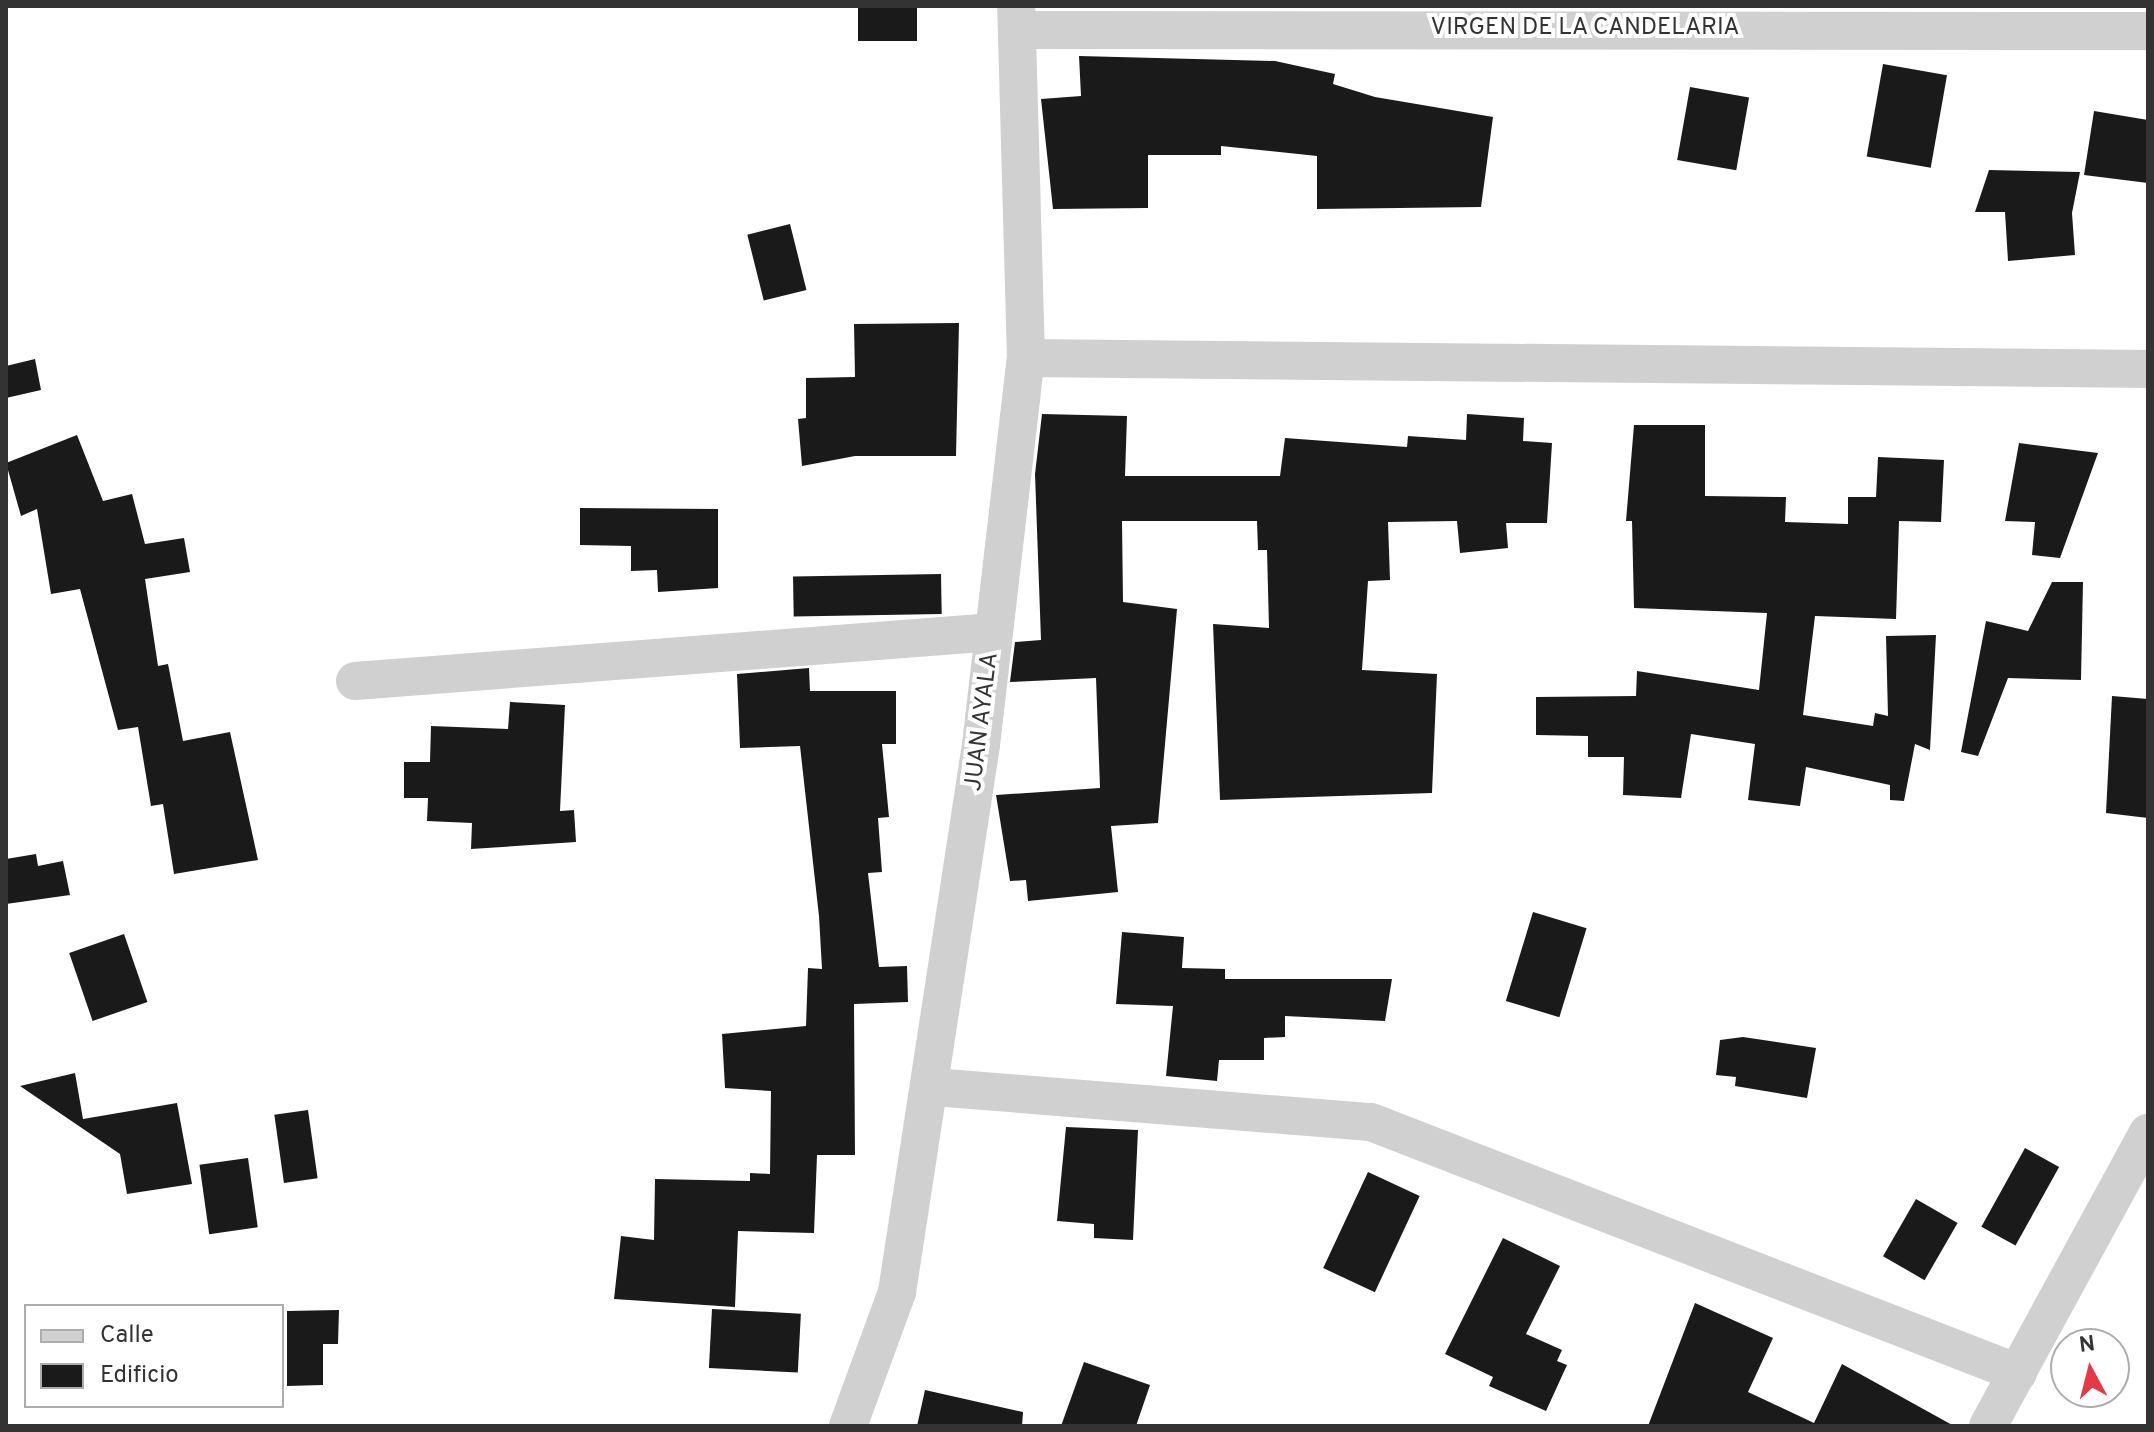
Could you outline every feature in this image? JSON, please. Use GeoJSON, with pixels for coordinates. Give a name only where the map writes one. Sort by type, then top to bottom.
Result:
{"type":"FeatureCollection","features":[{"type":"Feature","properties":{"kind":"street","name":"VIRGEN DE LA CANDELARIA"},"geometry":{"type":"LineString","coordinates":[[1019,18],[2148,31]]}},
{"type":"Feature","properties":{"kind":"street","name":"JUAN AYALA"},"geometry":{"type":"LineString","coordinates":[[848,1426],[897,1292],[934,1087],[994,632],[1026,358],[1019,18]]}},
{"type":"Feature","properties":{"kind":"street"},"geometry":{"type":"LineString","coordinates":[[1026,358],[2148,369]]}},
{"type":"Feature","properties":{"kind":"street"},"geometry":{"type":"LineString","coordinates":[[355,681],[994,632]]}},
{"type":"Feature","properties":{"kind":"street"},"geometry":{"type":"LineString","coordinates":[[934,1087],[1371,1122],[2018,1373]]}},
{"type":"Feature","properties":{"kind":"street"},"geometry":{"type":"LineString","coordinates":[[1988,1426],[2148,1133]]}},
{"type":"Feature","properties":{"kind":"building"},"geometry":{"type":"Polygon","coordinates":[[[858,6],[917,6],[917,41],[858,41],[858,6]]]}},
{"type":"Feature","properties":{"kind":"building"},"geometry":{"type":"Polygon","coordinates":[[[1079,56],[1275,61],[1335,74],[1333,84],[1375,97],[1493,117],[1481,207],[1317,209],[1317,156],[1221,146],[1221,155],[1148,155],[1148,208],[1053,209],[1041,99],[1081,96],[1079,56]]]}},
{"type":"Feature","properties":{"kind":"building"},"geometry":{"type":"Polygon","coordinates":[[[1883,64],[1947,75],[1931,168],[1867,157],[1883,64]]]}},
{"type":"Feature","properties":{"kind":"building"},"geometry":{"type":"Polygon","coordinates":[[[1690,87],[1749,97],[1736,170],[1677,160],[1690,87]]]}},
{"type":"Feature","properties":{"kind":"building"},"geometry":{"type":"Polygon","coordinates":[[[2094,111],[2148,120],[2148,183],[2084,175],[2094,111]]]}},
{"type":"Feature","properties":{"kind":"building"},"geometry":{"type":"Polygon","coordinates":[[[1989,170],[2080,172],[2072,213],[2075,255],[2008,261],[2005,212],[1975,212],[1989,170]]]}},
{"type":"Feature","properties":{"kind":"building"},"geometry":{"type":"Polygon","coordinates":[[[790,224],[806,290],[764,301],[747,235],[790,224]]]}},
{"type":"Feature","properties":{"kind":"building"},"geometry":{"type":"Polygon","coordinates":[[[959,323],[956,456],[855,456],[802,466],[798,419],[806,418],[806,378],[855,377],[854,324],[959,323]]]}},
{"type":"Feature","properties":{"kind":"building"},"geometry":{"type":"Polygon","coordinates":[[[35,359],[41,390],[6,398],[6,366],[35,359]]]}},
{"type":"Feature","properties":{"kind":"building"},"geometry":{"type":"Polygon","coordinates":[[[1042,414],[1127,416],[1125,476],[1280,476],[1285,438],[1407,447],[1408,436],[1466,440],[1467,414],[1524,418],[1523,441],[1552,443],[1547,523],[1506,523],[1508,548],[1460,553],[1457,521],[1388,522],[1390,580],[1368,581],[1362,670],[1437,674],[1432,793],[1220,800],[1213,624],[1269,628],[1267,550],[1258,550],[1257,521],[1122,521],[1123,602],[1177,609],[1158,823],[1111,826],[1118,892],[1028,901],[1026,880],[1010,881],[996,795],[1100,788],[1096,678],[1010,682],[1015,642],[1041,640],[1035,474],[1042,414]]]}},
{"type":"Feature","properties":{"kind":"building"},"geometry":{"type":"Polygon","coordinates":[[[1634,425],[1705,425],[1705,496],[1786,497],[1785,522],[1848,524],[1848,497],[1876,497],[1878,457],[1944,460],[1941,522],[1899,521],[1896,619],[1815,616],[1803,715],[1873,726],[1875,713],[1888,716],[1886,636],[1936,635],[1930,750],[1915,744],[1904,801],[1890,800],[1890,785],[1806,767],[1800,806],[1748,800],[1755,744],[1691,734],[1681,798],[1623,795],[1624,757],[1588,757],[1588,736],[1536,735],[1536,697],[1636,696],[1637,671],[1759,690],[1767,613],[1634,608],[1632,521],[1626,521],[1634,425]]]}},
{"type":"Feature","properties":{"kind":"building"},"geometry":{"type":"Polygon","coordinates":[[[77,435],[103,501],[132,494],[145,544],[184,538],[190,572],[145,579],[158,666],[168,664],[183,741],[230,732],[258,860],[174,874],[163,804],[151,806],[138,727],[118,730],[80,589],[51,594],[37,509],[21,516],[6,463],[77,435]]]}},
{"type":"Feature","properties":{"kind":"building"},"geometry":{"type":"Polygon","coordinates":[[[2019,443],[2098,453],[2060,558],[2032,555],[2035,522],[2005,521],[2019,443]]]}},
{"type":"Feature","properties":{"kind":"building"},"geometry":{"type":"Polygon","coordinates":[[[580,508],[718,509],[718,588],[658,592],[657,570],[631,571],[631,546],[580,545],[580,508]]]}},
{"type":"Feature","properties":{"kind":"building"},"geometry":{"type":"Polygon","coordinates":[[[941,574],[942,614],[794,617],[793,577],[941,574]]]}},
{"type":"Feature","properties":{"kind":"building"},"geometry":{"type":"Polygon","coordinates":[[[2052,582],[2083,582],[2081,680],[2008,678],[1978,756],[1961,752],[1986,621],[2028,631],[2052,582]]]}},
{"type":"Feature","properties":{"kind":"building"},"geometry":{"type":"Polygon","coordinates":[[[809,668],[810,691],[896,691],[896,744],[882,744],[889,817],[878,818],[882,872],[868,873],[879,967],[907,966],[908,1002],[854,1004],[855,1155],[817,1155],[814,1233],[738,1231],[735,1307],[614,1299],[621,1236],[654,1240],[655,1179],[750,1181],[750,1173],[770,1174],[771,1091],[725,1088],[722,1034],[806,1026],[808,968],[822,969],[819,916],[800,746],[740,748],[737,674],[809,668]]]}},
{"type":"Feature","properties":{"kind":"building"},"geometry":{"type":"Polygon","coordinates":[[[2112,696],[2148,699],[2148,818],[2106,813],[2112,696]]]}},
{"type":"Feature","properties":{"kind":"building"},"geometry":{"type":"Polygon","coordinates":[[[510,702],[565,705],[560,811],[574,810],[576,842],[471,849],[472,823],[427,821],[428,798],[404,798],[404,762],[430,762],[431,726],[508,729],[510,702]]]}},
{"type":"Feature","properties":{"kind":"building"},"geometry":{"type":"Polygon","coordinates":[[[36,854],[38,866],[63,861],[70,895],[6,904],[6,859],[36,854]]]}},
{"type":"Feature","properties":{"kind":"building"},"geometry":{"type":"Polygon","coordinates":[[[1533,912],[1587,928],[1559,1017],[1506,1001],[1533,912]]]}},
{"type":"Feature","properties":{"kind":"building"},"geometry":{"type":"Polygon","coordinates":[[[1122,932],[1184,937],[1182,968],[1225,969],[1225,979],[1392,979],[1385,1021],[1285,1016],[1285,1037],[1264,1038],[1264,1060],[1219,1060],[1217,1081],[1166,1076],[1173,1006],[1116,1004],[1122,932]]]}},
{"type":"Feature","properties":{"kind":"building"},"geometry":{"type":"Polygon","coordinates":[[[124,934],[147,1002],[93,1021],[69,953],[124,934]]]}},
{"type":"Feature","properties":{"kind":"building"},"geometry":{"type":"Polygon","coordinates":[[[1743,1037],[1816,1048],[1807,1098],[1735,1086],[1736,1077],[1716,1075],[1720,1040],[1743,1037]]]}},
{"type":"Feature","properties":{"kind":"building"},"geometry":{"type":"Polygon","coordinates":[[[75,1073],[83,1119],[177,1103],[192,1184],[127,1194],[120,1154],[20,1086],[75,1073]]]}},
{"type":"Feature","properties":{"kind":"building"},"geometry":{"type":"Polygon","coordinates":[[[308,1110],[318,1178],[284,1183],[274,1115],[308,1110]]]}},
{"type":"Feature","properties":{"kind":"building"},"geometry":{"type":"Polygon","coordinates":[[[1066,1127],[1138,1130],[1133,1240],[1094,1238],[1094,1224],[1057,1221],[1066,1127]]]}},
{"type":"Feature","properties":{"kind":"building"},"geometry":{"type":"Polygon","coordinates":[[[2025,1148],[2059,1167],[2015,1246],[1981,1227],[2025,1148]]]}},
{"type":"Feature","properties":{"kind":"building"},"geometry":{"type":"Polygon","coordinates":[[[248,1158],[258,1227],[209,1234],[199,1165],[248,1158]]]}},
{"type":"Feature","properties":{"kind":"building"},"geometry":{"type":"Polygon","coordinates":[[[1368,1172],[1420,1196],[1375,1292],[1323,1268],[1368,1172]]]}},
{"type":"Feature","properties":{"kind":"building"},"geometry":{"type":"Polygon","coordinates":[[[1916,1199],[1958,1223],[1925,1280],[1883,1256],[1916,1199]]]}},
{"type":"Feature","properties":{"kind":"building"},"geometry":{"type":"Polygon","coordinates":[[[1503,1238],[1560,1266],[1526,1334],[1562,1350],[1557,1361],[1567,1365],[1546,1411],[1489,1386],[1493,1377],[1445,1354],[1503,1238]]]}},
{"type":"Feature","properties":{"kind":"building"},"geometry":{"type":"Polygon","coordinates":[[[1695,1303],[1773,1338],[1748,1392],[1814,1423],[1842,1364],[1954,1426],[1648,1426],[1695,1303]]]}},
{"type":"Feature","properties":{"kind":"building"},"geometry":{"type":"Polygon","coordinates":[[[712,1309],[801,1314],[798,1373],[709,1368],[712,1309]]]}},
{"type":"Feature","properties":{"kind":"building"},"geometry":{"type":"Polygon","coordinates":[[[339,1310],[338,1344],[323,1344],[323,1385],[287,1386],[287,1311],[339,1310]]]}},
{"type":"Feature","properties":{"kind":"building"},"geometry":{"type":"Polygon","coordinates":[[[1084,1362],[1150,1385],[1136,1426],[1061,1426],[1084,1362]]]}},
{"type":"Feature","properties":{"kind":"building"},"geometry":{"type":"Polygon","coordinates":[[[925,1390],[1023,1412],[1022,1426],[917,1426],[925,1390]]]}}]}
